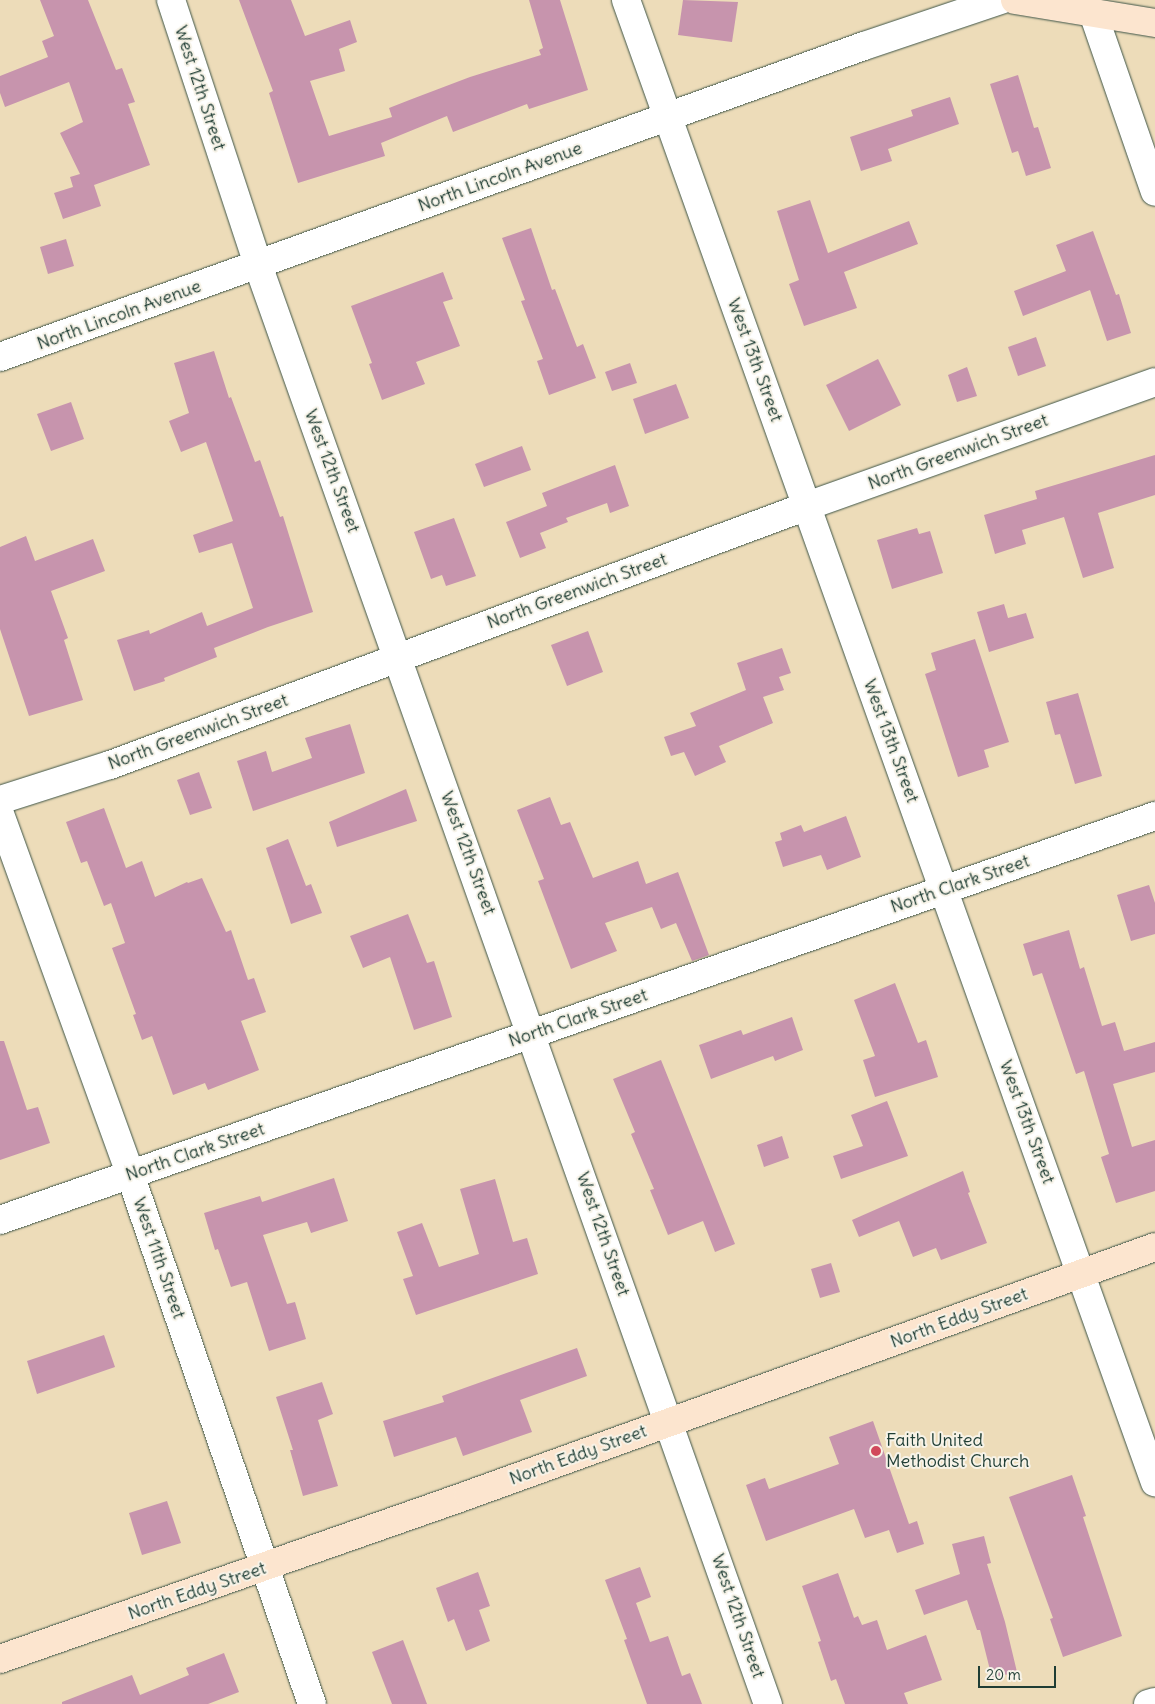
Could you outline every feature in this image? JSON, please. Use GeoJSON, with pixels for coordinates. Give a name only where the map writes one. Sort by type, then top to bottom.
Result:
{"type":"FeatureCollection","features":[{"type":"Feature","properties":{"kind":"main road"},"geometry":{"type":"LineString","coordinates":[[1015,0],[1155,23]]}},
{"type":"Feature","properties":{"kind":"main road","name":"North Eddy Street"},"geometry":{"type":"LineString","coordinates":[[0,1659],[265,1567],[1155,1247]]}},
{"type":"Feature","properties":{"kind":"street","name":"West 12th Street"},"geometry":{"type":"LineString","coordinates":[[170,0],[258,265],[670,1422],[768,1704]]}},
{"type":"Feature","properties":{"kind":"street","name":"West 13th Street"},"geometry":{"type":"LineString","coordinates":[[626,0],[1155,1482]]}},
{"type":"Feature","properties":{"kind":"street","name":"North Lincoln Avenue"},"geometry":{"type":"LineString","coordinates":[[0,357],[864,46],[1000,0]]}},
{"type":"Feature","properties":{"kind":"street"},"geometry":{"type":"LineString","coordinates":[[1093,13],[1155,192]]}},
{"type":"Feature","properties":{"kind":"street","name":"North Greenwich Street"},"geometry":{"type":"LineString","coordinates":[[0,800],[110,765],[807,506],[1155,382]]}},
{"type":"Feature","properties":{"kind":"street","name":"West 11th Street"},"geometry":{"type":"LineString","coordinates":[[0,814],[130,1174],[312,1704]]}},
{"type":"Feature","properties":{"kind":"street","name":"North Clark Street"},"geometry":{"type":"LineString","coordinates":[[0,1220],[1155,816]]}},
{"type":"Feature","properties":{"kind":"street"},"geometry":{"type":"LineString","coordinates":[[1148,1704],[1155,1702]]}},
{"type":"Feature","properties":{"kind":"building"},"geometry":{"type":"Polygon","coordinates":[[[40,0],[88,0],[116,70],[122,68],[135,102],[128,104],[150,165],[94,185],[101,206],[63,219],[54,193],[73,187],[70,177],[80,174],[60,133],[83,122],[69,82],[5,107],[0,93],[0,76],[48,57],[42,41],[54,36],[40,0]]]}},
{"type":"Feature","properties":{"kind":"building"},"geometry":{"type":"Polygon","coordinates":[[[239,0],[291,0],[305,36],[350,20],[357,42],[339,49],[345,71],[310,81],[329,136],[392,117],[389,108],[412,99],[470,77],[541,55],[539,50],[543,48],[529,0],[560,0],[588,90],[529,109],[527,104],[453,132],[447,116],[381,143],[385,156],[298,183],[269,93],[273,91],[239,0]]]}},
{"type":"Feature","properties":{"kind":"building"},"geometry":{"type":"Polygon","coordinates":[[[683,0],[738,2],[732,42],[678,35],[683,0]]]}},
{"type":"Feature","properties":{"kind":"building"},"geometry":{"type":"Polygon","coordinates":[[[1018,75],[1034,128],[1038,127],[1051,168],[1026,176],[1018,151],[1012,153],[990,84],[1018,75]]]}},
{"type":"Feature","properties":{"kind":"building"},"geometry":{"type":"Polygon","coordinates":[[[950,97],[959,124],[888,149],[892,161],[861,171],[850,137],[913,116],[911,110],[950,97]]]}},
{"type":"Feature","properties":{"kind":"building"},"geometry":{"type":"Polygon","coordinates":[[[810,200],[828,253],[909,221],[918,244],[844,272],[857,308],[804,326],[789,284],[799,280],[777,211],[810,200]]]}},
{"type":"Feature","properties":{"kind":"building"},"geometry":{"type":"Polygon","coordinates":[[[531,228],[552,290],[555,289],[577,347],[583,344],[596,378],[549,395],[537,361],[543,359],[521,301],[525,300],[502,238],[531,228]]]}},
{"type":"Feature","properties":{"kind":"building"},"geometry":{"type":"Polygon","coordinates":[[[1093,231],[1116,295],[1119,294],[1131,333],[1107,341],[1090,290],[1023,316],[1014,291],[1066,271],[1056,245],[1093,231]]]}},
{"type":"Feature","properties":{"kind":"building"},"geometry":{"type":"Polygon","coordinates":[[[66,239],[74,266],[48,274],[40,247],[66,239]]]}},
{"type":"Feature","properties":{"kind":"building"},"geometry":{"type":"Polygon","coordinates":[[[443,272],[453,299],[443,302],[460,346],[416,362],[425,384],[382,400],[369,364],[372,363],[351,306],[443,272]]]}},
{"type":"Feature","properties":{"kind":"building"},"geometry":{"type":"Polygon","coordinates":[[[1036,337],[1046,366],[1018,376],[1008,347],[1036,337]]]}},
{"type":"Feature","properties":{"kind":"building"},"geometry":{"type":"Polygon","coordinates":[[[214,351],[229,398],[231,397],[255,462],[260,460],[280,517],[283,516],[313,612],[214,648],[217,657],[164,678],[165,681],[134,691],[117,640],[149,630],[150,634],[202,612],[207,626],[253,608],[232,543],[199,553],[193,535],[233,521],[206,442],[181,452],[169,421],[189,413],[174,363],[214,351]]]}},
{"type":"Feature","properties":{"kind":"building"},"geometry":{"type":"Polygon","coordinates":[[[878,359],[901,405],[849,431],[826,385],[878,359]]]}},
{"type":"Feature","properties":{"kind":"building"},"geometry":{"type":"Polygon","coordinates":[[[630,363],[637,383],[612,391],[605,372],[630,363]]]}},
{"type":"Feature","properties":{"kind":"building"},"geometry":{"type":"Polygon","coordinates":[[[967,367],[977,396],[957,402],[948,375],[967,367]]]}},
{"type":"Feature","properties":{"kind":"building"},"geometry":{"type":"Polygon","coordinates":[[[676,384],[689,418],[645,434],[633,399],[676,384]]]}},
{"type":"Feature","properties":{"kind":"building"},"geometry":{"type":"Polygon","coordinates":[[[71,402],[84,439],[51,451],[37,414],[71,402]]]}},
{"type":"Feature","properties":{"kind":"building"},"geometry":{"type":"Polygon","coordinates":[[[522,446],[531,470],[484,487],[475,464],[522,446]]]}},
{"type":"Feature","properties":{"kind":"building"},"geometry":{"type":"Polygon","coordinates":[[[1155,455],[1155,495],[1098,513],[1114,568],[1083,578],[1064,517],[1022,530],[1026,544],[995,554],[984,515],[1037,499],[1035,491],[1155,455]]]}},
{"type":"Feature","properties":{"kind":"building"},"geometry":{"type":"Polygon","coordinates":[[[615,465],[629,506],[610,513],[607,503],[566,518],[568,522],[540,533],[546,548],[520,558],[506,522],[547,506],[542,493],[615,465]]]}},
{"type":"Feature","properties":{"kind":"building"},"geometry":{"type":"Polygon","coordinates":[[[454,518],[476,576],[446,586],[442,575],[431,579],[414,532],[454,518]]]}},
{"type":"Feature","properties":{"kind":"building"},"geometry":{"type":"Polygon","coordinates":[[[917,528],[919,534],[930,531],[943,573],[892,589],[877,540],[917,528]]]}},
{"type":"Feature","properties":{"kind":"building"},"geometry":{"type":"Polygon","coordinates":[[[26,536],[35,561],[93,539],[105,571],[51,591],[68,638],[64,640],[83,700],[29,716],[0,629],[0,547],[26,536]]]}},
{"type":"Feature","properties":{"kind":"building"},"geometry":{"type":"Polygon","coordinates":[[[1004,604],[1008,618],[1026,613],[1034,638],[989,652],[977,612],[1004,604]]]}},
{"type":"Feature","properties":{"kind":"building"},"geometry":{"type":"Polygon","coordinates":[[[588,631],[603,672],[567,686],[551,645],[588,631]]]}},
{"type":"Feature","properties":{"kind":"building"},"geometry":{"type":"Polygon","coordinates":[[[975,639],[1009,742],[984,750],[989,767],[958,777],[925,674],[936,670],[931,653],[975,639]]]}},
{"type":"Feature","properties":{"kind":"building"},"geometry":{"type":"Polygon","coordinates":[[[782,648],[791,673],[779,677],[784,690],[763,697],[773,723],[719,746],[726,762],[695,776],[684,752],[671,756],[664,737],[696,726],[690,713],[746,690],[737,663],[782,648]]]}},
{"type":"Feature","properties":{"kind":"building"},"geometry":{"type":"Polygon","coordinates":[[[1078,693],[1102,776],[1075,784],[1060,734],[1055,735],[1046,702],[1078,693]]]}},
{"type":"Feature","properties":{"kind":"building"},"geometry":{"type":"Polygon","coordinates":[[[350,724],[365,773],[253,811],[237,761],[266,751],[272,772],[312,758],[305,738],[350,724]]]}},
{"type":"Feature","properties":{"kind":"building"},"geometry":{"type":"Polygon","coordinates":[[[199,772],[212,808],[190,815],[177,780],[199,772]]]}},
{"type":"Feature","properties":{"kind":"building"},"geometry":{"type":"Polygon","coordinates":[[[406,789],[417,821],[337,847],[329,822],[406,789]]]}},
{"type":"Feature","properties":{"kind":"building"},"geometry":{"type":"Polygon","coordinates":[[[550,797],[561,825],[570,822],[593,878],[638,861],[646,884],[678,872],[709,955],[692,961],[676,923],[661,929],[652,907],[605,923],[617,951],[571,969],[538,881],[544,879],[517,810],[550,797]]]}},
{"type":"Feature","properties":{"kind":"building"},"geometry":{"type":"Polygon","coordinates":[[[104,808],[126,868],[142,861],[155,897],[187,882],[202,878],[226,932],[231,930],[248,980],[254,978],[266,1012],[241,1021],[259,1070],[208,1090],[205,1083],[173,1095],[152,1036],[142,1040],[133,1015],[136,1014],[112,948],[125,943],[111,903],[104,906],[87,861],[81,863],[66,822],[104,808]]]}},
{"type":"Feature","properties":{"kind":"building"},"geometry":{"type":"Polygon","coordinates":[[[846,816],[861,857],[827,870],[821,855],[783,867],[775,842],[782,840],[780,833],[801,825],[804,832],[846,816]]]}},
{"type":"Feature","properties":{"kind":"building"},"geometry":{"type":"Polygon","coordinates":[[[288,839],[306,886],[311,884],[322,913],[291,924],[266,848],[288,839]]]}},
{"type":"Feature","properties":{"kind":"building"},"geometry":{"type":"Polygon","coordinates":[[[1149,885],[1155,903],[1155,934],[1131,941],[1117,895],[1149,885]]]}},
{"type":"Feature","properties":{"kind":"building"},"geometry":{"type":"Polygon","coordinates":[[[408,914],[427,963],[434,961],[452,1017],[414,1030],[390,957],[363,968],[350,936],[408,914]]]}},
{"type":"Feature","properties":{"kind":"building"},"geometry":{"type":"Polygon","coordinates":[[[1069,930],[1080,969],[1084,967],[1102,1026],[1115,1022],[1124,1051],[1155,1042],[1155,1072],[1113,1084],[1132,1147],[1155,1140],[1155,1191],[1116,1203],[1101,1157],[1109,1154],[1084,1071],[1076,1074],[1042,973],[1033,976],[1023,944],[1069,930]]]}},
{"type":"Feature","properties":{"kind":"building"},"geometry":{"type":"Polygon","coordinates":[[[895,983],[918,1043],[926,1040],[938,1077],[875,1097],[863,1060],[875,1056],[854,1000],[895,983]]]}},
{"type":"Feature","properties":{"kind":"building"},"geometry":{"type":"Polygon","coordinates":[[[792,1017],[803,1050],[775,1061],[773,1056],[711,1079],[699,1045],[741,1030],[743,1035],[792,1017]]]}},
{"type":"Feature","properties":{"kind":"building"},"geometry":{"type":"Polygon","coordinates":[[[0,1041],[4,1041],[27,1110],[38,1107],[50,1143],[0,1160],[0,1041]]]}},
{"type":"Feature","properties":{"kind":"building"},"geometry":{"type":"Polygon","coordinates":[[[661,1060],[735,1244],[715,1252],[703,1221],[668,1235],[650,1190],[654,1189],[631,1134],[635,1132],[613,1079],[661,1060]]]}},
{"type":"Feature","properties":{"kind":"building"},"geometry":{"type":"Polygon","coordinates":[[[887,1101],[908,1156],[841,1179],[833,1156],[863,1146],[851,1115],[887,1101]]]}},
{"type":"Feature","properties":{"kind":"building"},"geometry":{"type":"Polygon","coordinates":[[[782,1136],[789,1158],[764,1167],[757,1145],[782,1136]]]}},
{"type":"Feature","properties":{"kind":"building"},"geometry":{"type":"Polygon","coordinates":[[[963,1171],[970,1192],[968,1193],[987,1243],[941,1260],[936,1248],[913,1257],[899,1221],[859,1237],[852,1220],[963,1171]]]}},
{"type":"Feature","properties":{"kind":"building"},"geometry":{"type":"Polygon","coordinates":[[[334,1178],[348,1221],[311,1233],[307,1222],[263,1235],[287,1304],[295,1302],[306,1339],[269,1351],[247,1282],[231,1287],[218,1249],[215,1250],[204,1213],[260,1196],[262,1202],[334,1178]]]}},
{"type":"Feature","properties":{"kind":"building"},"geometry":{"type":"Polygon","coordinates":[[[495,1179],[513,1242],[527,1238],[538,1274],[416,1315],[403,1279],[413,1276],[397,1232],[422,1223],[439,1267],[479,1254],[460,1189],[495,1179]]]}},
{"type":"Feature","properties":{"kind":"building"},"geometry":{"type":"Polygon","coordinates":[[[831,1263],[840,1292],[820,1298],[811,1269],[831,1263]]]}},
{"type":"Feature","properties":{"kind":"building"},"geometry":{"type":"Polygon","coordinates":[[[104,1335],[115,1367],[37,1394],[27,1361],[104,1335]]]}},
{"type":"Feature","properties":{"kind":"building"},"geometry":{"type":"Polygon","coordinates":[[[577,1348],[587,1376],[520,1400],[532,1432],[463,1456],[456,1437],[394,1457],[383,1421],[444,1402],[442,1396],[577,1348]]]}},
{"type":"Feature","properties":{"kind":"building"},"geometry":{"type":"Polygon","coordinates":[[[322,1382],[333,1414],[318,1420],[338,1486],[303,1496],[290,1450],[293,1450],[276,1397],[322,1382]]]}},
{"type":"Feature","properties":{"kind":"building"},"geometry":{"type":"Polygon","coordinates":[[[873,1421],[909,1524],[917,1521],[924,1544],[897,1553],[889,1530],[865,1538],[854,1509],[766,1541],[746,1485],[765,1478],[769,1489],[839,1464],[829,1437],[873,1421]]]}},
{"type":"Feature","properties":{"kind":"building"},"geometry":{"type":"Polygon","coordinates":[[[1072,1475],[1086,1516],[1083,1517],[1122,1636],[1063,1657],[1050,1619],[1053,1618],[1009,1497],[1072,1475]]]}},
{"type":"Feature","properties":{"kind":"building"},"geometry":{"type":"Polygon","coordinates":[[[167,1501],[181,1543],[142,1555],[129,1513],[167,1501]]]}},
{"type":"Feature","properties":{"kind":"building"},"geometry":{"type":"Polygon","coordinates":[[[984,1536],[991,1563],[987,1564],[1005,1622],[1017,1672],[992,1678],[980,1630],[977,1630],[967,1600],[924,1615],[915,1590],[960,1574],[952,1544],[984,1536]]]}},
{"type":"Feature","properties":{"kind":"building"},"geometry":{"type":"Polygon","coordinates":[[[640,1567],[651,1597],[636,1603],[650,1642],[668,1636],[682,1676],[690,1673],[702,1704],[647,1704],[624,1640],[627,1639],[605,1580],[640,1567]]]}},
{"type":"Feature","properties":{"kind":"building"},"geometry":{"type":"Polygon","coordinates":[[[478,1572],[490,1606],[479,1610],[490,1641],[466,1651],[454,1619],[448,1622],[436,1588],[478,1572]]]}},
{"type":"Feature","properties":{"kind":"building"},"geometry":{"type":"Polygon","coordinates":[[[838,1573],[854,1618],[858,1616],[862,1625],[877,1620],[887,1650],[926,1635],[942,1680],[904,1693],[908,1704],[845,1704],[836,1679],[831,1681],[818,1642],[821,1641],[802,1586],[838,1573]]]}},
{"type":"Feature","properties":{"kind":"building"},"geometry":{"type":"Polygon","coordinates":[[[403,1640],[427,1704],[392,1704],[372,1652],[403,1640]]]}},
{"type":"Feature","properties":{"kind":"building"},"geometry":{"type":"Polygon","coordinates":[[[224,1653],[239,1692],[208,1704],[62,1704],[62,1702],[132,1675],[140,1695],[189,1675],[186,1668],[224,1653]]]}},
{"type":"Feature","properties":{"kind":"place","name":"Faith United Methodist Church"},"geometry":{"type":"Point","coordinates":[876,1451]}}]}
